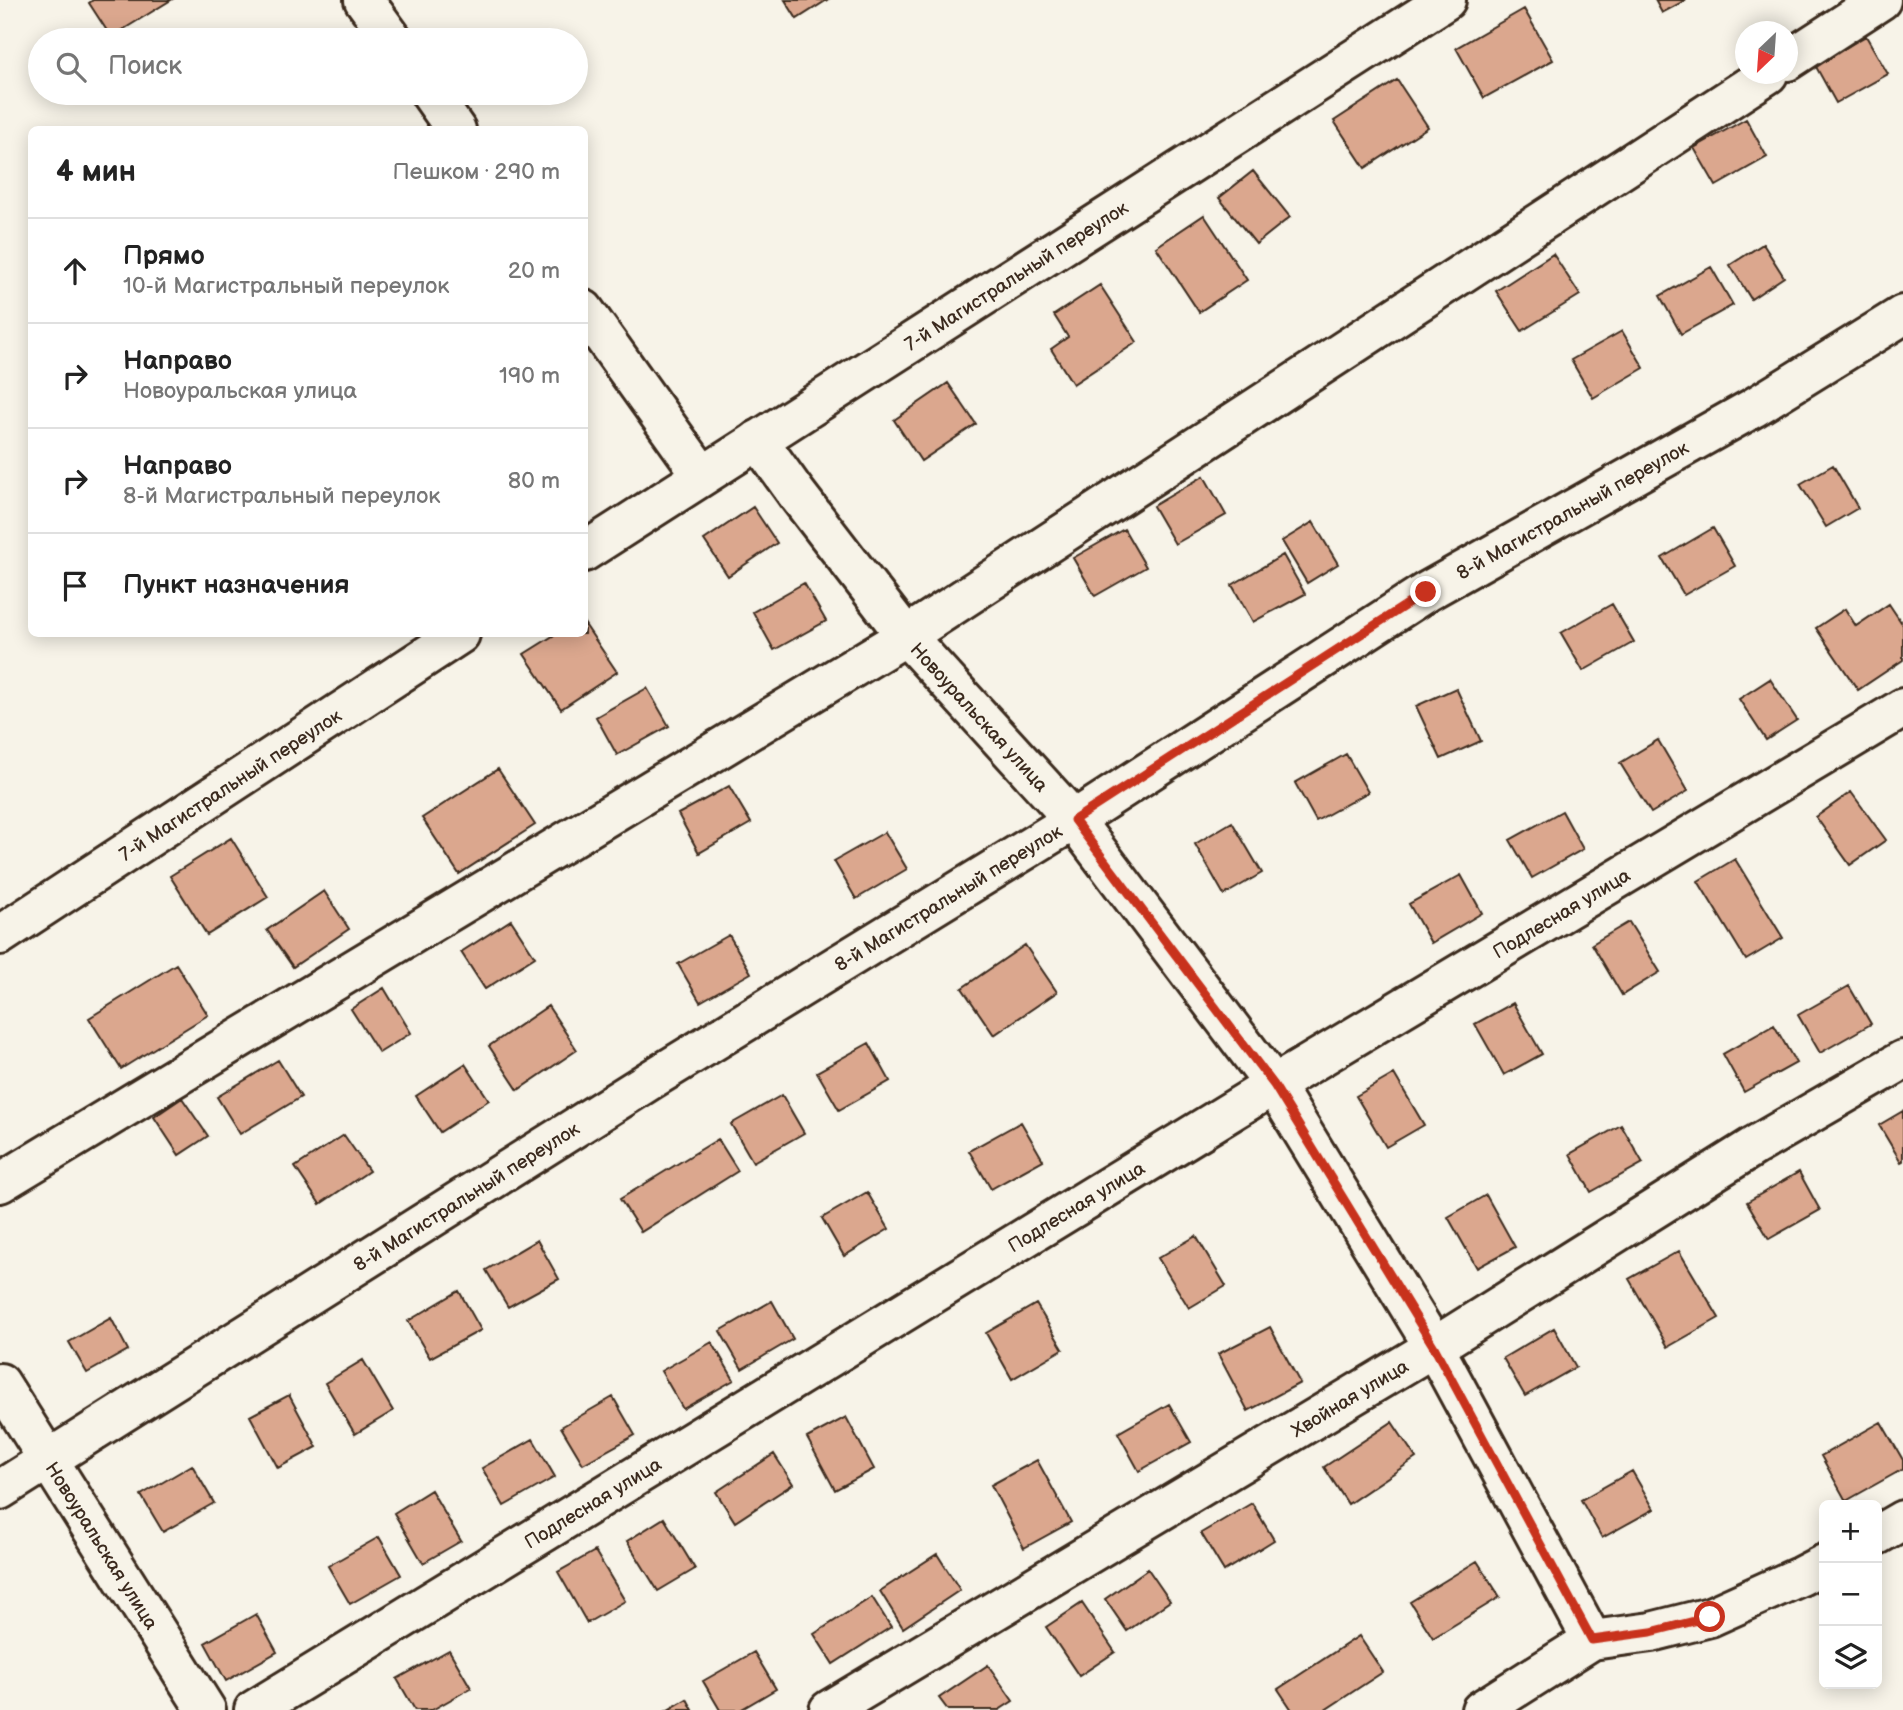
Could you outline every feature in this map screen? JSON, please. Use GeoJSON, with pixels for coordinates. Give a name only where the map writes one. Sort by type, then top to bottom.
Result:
{"type":"FeatureCollection","features":[{"type":"Feature","properties":{"kind":"street"},"geometry":{"type":"LineString","coordinates":[[364,0],[384,28]]}},
{"type":"Feature","properties":{"kind":"street","name":"7-й Магистральный переулок"},"geometry":{"type":"LineString","coordinates":[[588,549],[1446,0]]}},
{"type":"Feature","properties":{"kind":"street"},"geometry":{"type":"LineString","coordinates":[[1798,54],[1881,0]]}},
{"type":"Feature","properties":{"kind":"street"},"geometry":{"type":"LineString","coordinates":[[0,1183],[906,636],[1753,84]]}},
{"type":"Feature","properties":{"kind":"street"},"geometry":{"type":"LineString","coordinates":[[438,105],[453,126]]}},
{"type":"Feature","properties":{"kind":"street","name":"8-й Магистральный переулок"},"geometry":{"type":"LineString","coordinates":[[0,1490],[652,1079],[1074,820],[1426,592],[1753,408],[1903,315]]}},
{"type":"Feature","properties":{"kind":"street"},"geometry":{"type":"LineString","coordinates":[[588,316],[702,475]]}},
{"type":"Feature","properties":{"kind":"street","name":"Новоуральская улица"},"geometry":{"type":"LineString","coordinates":[[758,440],[906,636],[1074,820],[1274,1085],[1434,1347],[1592,1640]]}},
{"type":"Feature","properties":{"kind":"street","name":"7-й Магистральный переулок"},"geometry":{"type":"LineString","coordinates":[[0,934],[455,637]]}},
{"type":"Feature","properties":{"kind":"street","name":"Подлесная улица"},"geometry":{"type":"LineString","coordinates":[[254,1710],[1274,1085],[1903,709]]}},
{"type":"Feature","properties":{"kind":"street","name":"Хвойная улица"},"geometry":{"type":"LineString","coordinates":[[829,1710],[1434,1347],[1756,1145],[1903,1060]]}},
{"type":"Feature","properties":{"kind":"street","name":"Новоуральская улица"},"geometry":{"type":"LineString","coordinates":[[0,1382],[206,1710]]}},
{"type":"Feature","properties":{"kind":"street"},"geometry":{"type":"LineString","coordinates":[[1882,1532],[1903,1520]]}},
{"type":"Feature","properties":{"kind":"street"},"geometry":{"type":"LineString","coordinates":[[1481,1710],[1592,1640],[1651,1632],[1710,1617],[1819,1567]]}},
{"type":"Feature","properties":{"kind":"building"},"geometry":{"type":"Polygon","coordinates":[[[93,0],[171,0],[126,28],[105,28],[89,3],[93,0]]]}},
{"type":"Feature","properties":{"kind":"building"},"geometry":{"type":"Polygon","coordinates":[[[785,0],[827,0],[797,19],[785,0]]]}},
{"type":"Feature","properties":{"kind":"building"},"geometry":{"type":"Polygon","coordinates":[[[1655,0],[1686,0],[1662,13],[1655,0]]]}},
{"type":"Feature","properties":{"kind":"building"},"geometry":{"type":"Polygon","coordinates":[[[1524,9],[1553,60],[1484,98],[1456,48],[1524,9]]]}},
{"type":"Feature","properties":{"kind":"building"},"geometry":{"type":"Polygon","coordinates":[[[1866,36],[1888,74],[1836,103],[1815,65],[1866,36]]]}},
{"type":"Feature","properties":{"kind":"building"},"geometry":{"type":"Polygon","coordinates":[[[1397,80],[1428,127],[1365,168],[1334,121],[1397,80]]]}},
{"type":"Feature","properties":{"kind":"building"},"geometry":{"type":"Polygon","coordinates":[[[1746,119],[1767,157],[1716,186],[1694,148],[1746,119]]]}},
{"type":"Feature","properties":{"kind":"building"},"geometry":{"type":"Polygon","coordinates":[[[1253,171],[1290,217],[1256,244],[1219,198],[1253,171]]]}},
{"type":"Feature","properties":{"kind":"building"},"geometry":{"type":"Polygon","coordinates":[[[1204,215],[1247,280],[1199,312],[1156,247],[1204,215]]]}},
{"type":"Feature","properties":{"kind":"building"},"geometry":{"type":"Polygon","coordinates":[[[1763,244],[1784,277],[1751,299],[1730,265],[1763,244]]]}},
{"type":"Feature","properties":{"kind":"building"},"geometry":{"type":"Polygon","coordinates":[[[1553,254],[1580,295],[1522,331],[1496,291],[1553,254]]]}},
{"type":"Feature","properties":{"kind":"building"},"geometry":{"type":"Polygon","coordinates":[[[1711,267],[1733,305],[1681,334],[1660,296],[1711,267]]]}},
{"type":"Feature","properties":{"kind":"building"},"geometry":{"type":"Polygon","coordinates":[[[1100,285],[1137,342],[1073,384],[1051,349],[1068,337],[1054,315],[1100,285]]]}},
{"type":"Feature","properties":{"kind":"building"},"geometry":{"type":"Polygon","coordinates":[[[1622,331],[1644,368],[1593,398],[1571,360],[1622,331]]]}},
{"type":"Feature","properties":{"kind":"building"},"geometry":{"type":"Polygon","coordinates":[[[948,383],[976,424],[921,461],[894,420],[948,383]]]}},
{"type":"Feature","properties":{"kind":"building"},"geometry":{"type":"Polygon","coordinates":[[[1833,465],[1858,508],[1826,527],[1800,484],[1833,465]]]}},
{"type":"Feature","properties":{"kind":"building"},"geometry":{"type":"Polygon","coordinates":[[[1204,476],[1226,515],[1175,544],[1153,506],[1204,476]]]}},
{"type":"Feature","properties":{"kind":"building"},"geometry":{"type":"Polygon","coordinates":[[[753,507],[777,543],[728,576],[704,540],[753,507]]]}},
{"type":"Feature","properties":{"kind":"building"},"geometry":{"type":"Polygon","coordinates":[[[1313,522],[1338,564],[1307,583],[1282,541],[1313,522]]]}},
{"type":"Feature","properties":{"kind":"building"},"geometry":{"type":"Polygon","coordinates":[[[1713,528],[1735,566],[1684,595],[1662,558],[1713,528]]]}},
{"type":"Feature","properties":{"kind":"building"},"geometry":{"type":"Polygon","coordinates":[[[1124,529],[1146,567],[1095,596],[1073,558],[1124,529]]]}},
{"type":"Feature","properties":{"kind":"building"},"geometry":{"type":"Polygon","coordinates":[[[1283,555],[1305,594],[1253,622],[1232,585],[1283,555]]]}},
{"type":"Feature","properties":{"kind":"building"},"geometry":{"type":"Polygon","coordinates":[[[804,583],[826,621],[774,650],[753,612],[804,583]]]}},
{"type":"Feature","properties":{"kind":"building"},"geometry":{"type":"Polygon","coordinates":[[[1612,604],[1634,642],[1583,671],[1561,633],[1612,604]]]}},
{"type":"Feature","properties":{"kind":"building"},"geometry":{"type":"Polygon","coordinates":[[[1889,604],[1903,625],[1903,660],[1858,690],[1816,628],[1845,609],[1856,626],[1889,604]]]}},
{"type":"Feature","properties":{"kind":"building"},"geometry":{"type":"Polygon","coordinates":[[[588,629],[617,672],[561,709],[524,654],[551,637],[588,637],[588,629]]]}},
{"type":"Feature","properties":{"kind":"building"},"geometry":{"type":"Polygon","coordinates":[[[1770,679],[1797,720],[1766,740],[1739,699],[1770,679]]]}},
{"type":"Feature","properties":{"kind":"building"},"geometry":{"type":"Polygon","coordinates":[[[647,688],[669,726],[617,755],[596,717],[647,688]]]}},
{"type":"Feature","properties":{"kind":"building"},"geometry":{"type":"Polygon","coordinates":[[[1456,688],[1481,741],[1441,759],[1416,706],[1456,688]]]}},
{"type":"Feature","properties":{"kind":"building"},"geometry":{"type":"Polygon","coordinates":[[[1658,740],[1688,791],[1651,813],[1620,763],[1658,740]]]}},
{"type":"Feature","properties":{"kind":"building"},"geometry":{"type":"Polygon","coordinates":[[[1346,754],[1368,792],[1316,821],[1295,783],[1346,754]]]}},
{"type":"Feature","properties":{"kind":"building"},"geometry":{"type":"Polygon","coordinates":[[[498,769],[535,825],[459,874],[422,818],[498,769]]]}},
{"type":"Feature","properties":{"kind":"building"},"geometry":{"type":"Polygon","coordinates":[[[729,786],[751,823],[699,853],[678,814],[729,786]]]}},
{"type":"Feature","properties":{"kind":"building"},"geometry":{"type":"Polygon","coordinates":[[[1851,792],[1886,840],[1850,865],[1816,817],[1851,792]]]}},
{"type":"Feature","properties":{"kind":"building"},"geometry":{"type":"Polygon","coordinates":[[[1562,811],[1583,849],[1532,878],[1510,840],[1562,811]]]}},
{"type":"Feature","properties":{"kind":"building"},"geometry":{"type":"Polygon","coordinates":[[[1232,822],[1262,873],[1224,895],[1195,844],[1232,822]]]}},
{"type":"Feature","properties":{"kind":"building"},"geometry":{"type":"Polygon","coordinates":[[[885,832],[907,869],[856,899],[834,861],[885,832]]]}},
{"type":"Feature","properties":{"kind":"building"},"geometry":{"type":"Polygon","coordinates":[[[231,838],[268,897],[207,935],[170,876],[231,838]]]}},
{"type":"Feature","properties":{"kind":"building"},"geometry":{"type":"Polygon","coordinates":[[[1735,859],[1783,938],[1746,960],[1698,881],[1735,859]]]}},
{"type":"Feature","properties":{"kind":"building"},"geometry":{"type":"Polygon","coordinates":[[[1461,875],[1482,913],[1431,943],[1409,904],[1461,875]]]}},
{"type":"Feature","properties":{"kind":"building"},"geometry":{"type":"Polygon","coordinates":[[[324,891],[349,929],[293,967],[267,930],[324,891]]]}},
{"type":"Feature","properties":{"kind":"building"},"geometry":{"type":"Polygon","coordinates":[[[511,920],[535,957],[485,989],[461,952],[511,920]]]}},
{"type":"Feature","properties":{"kind":"building"},"geometry":{"type":"Polygon","coordinates":[[[1629,922],[1660,972],[1622,995],[1592,944],[1629,922]]]}},
{"type":"Feature","properties":{"kind":"building"},"geometry":{"type":"Polygon","coordinates":[[[729,935],[751,973],[700,1002],[678,964],[729,935]]]}},
{"type":"Feature","properties":{"kind":"building"},"geometry":{"type":"Polygon","coordinates":[[[1025,945],[1057,992],[994,1035],[962,988],[1025,945]]]}},
{"type":"Feature","properties":{"kind":"building"},"geometry":{"type":"Polygon","coordinates":[[[176,964],[208,1015],[121,1069],[89,1018],[176,964]]]}},
{"type":"Feature","properties":{"kind":"building"},"geometry":{"type":"Polygon","coordinates":[[[1849,986],[1871,1024],[1820,1053],[1798,1015],[1849,986]]]}},
{"type":"Feature","properties":{"kind":"building"},"geometry":{"type":"Polygon","coordinates":[[[384,988],[411,1033],[379,1053],[351,1009],[384,988]]]}},
{"type":"Feature","properties":{"kind":"building"},"geometry":{"type":"Polygon","coordinates":[[[1513,1003],[1542,1054],[1504,1075],[1475,1024],[1513,1003]]]}},
{"type":"Feature","properties":{"kind":"building"},"geometry":{"type":"Polygon","coordinates":[[[548,1006],[577,1050],[518,1090],[489,1046],[548,1006]]]}},
{"type":"Feature","properties":{"kind":"building"},"geometry":{"type":"Polygon","coordinates":[[[1774,1025],[1796,1063],[1744,1092],[1723,1054],[1774,1025]]]}},
{"type":"Feature","properties":{"kind":"building"},"geometry":{"type":"Polygon","coordinates":[[[869,1043],[890,1081],[839,1110],[817,1072],[869,1043]]]}},
{"type":"Feature","properties":{"kind":"building"},"geometry":{"type":"Polygon","coordinates":[[[278,1060],[301,1097],[240,1134],[217,1097],[278,1060]]]}},
{"type":"Feature","properties":{"kind":"building"},"geometry":{"type":"Polygon","coordinates":[[[465,1064],[489,1100],[440,1132],[416,1096],[465,1064]]]}},
{"type":"Feature","properties":{"kind":"building"},"geometry":{"type":"Polygon","coordinates":[[[1394,1074],[1424,1125],[1386,1147],[1356,1096],[1394,1074]]]}},
{"type":"Feature","properties":{"kind":"building"},"geometry":{"type":"Polygon","coordinates":[[[782,1095],[804,1133],[753,1162],[731,1124],[782,1095]]]}},
{"type":"Feature","properties":{"kind":"building"},"geometry":{"type":"Polygon","coordinates":[[[182,1098],[208,1136],[179,1155],[154,1117],[182,1098]]]}},
{"type":"Feature","properties":{"kind":"building"},"geometry":{"type":"Polygon","coordinates":[[[1903,1111],[1903,1161],[1901,1162],[1879,1125],[1903,1111]]]}},
{"type":"Feature","properties":{"kind":"building"},"geometry":{"type":"Polygon","coordinates":[[[1021,1122],[1043,1160],[991,1189],[969,1151],[1021,1122]]]}},
{"type":"Feature","properties":{"kind":"building"},"geometry":{"type":"Polygon","coordinates":[[[1621,1125],[1643,1163],[1591,1192],[1570,1154],[1621,1125]]]}},
{"type":"Feature","properties":{"kind":"building"},"geometry":{"type":"Polygon","coordinates":[[[344,1135],[369,1171],[320,1204],[295,1167],[344,1135]]]}},
{"type":"Feature","properties":{"kind":"building"},"geometry":{"type":"Polygon","coordinates":[[[718,1139],[738,1171],[641,1232],[620,1199],[718,1139]]]}},
{"type":"Feature","properties":{"kind":"building"},"geometry":{"type":"Polygon","coordinates":[[[1799,1172],[1820,1210],[1769,1239],[1747,1202],[1799,1172]]]}},
{"type":"Feature","properties":{"kind":"building"},"geometry":{"type":"Polygon","coordinates":[[[867,1192],[889,1229],[844,1256],[822,1218],[867,1192]]]}},
{"type":"Feature","properties":{"kind":"building"},"geometry":{"type":"Polygon","coordinates":[[[1486,1195],[1515,1247],[1477,1268],[1448,1217],[1486,1195]]]}},
{"type":"Feature","properties":{"kind":"building"},"geometry":{"type":"Polygon","coordinates":[[[1196,1236],[1226,1286],[1189,1308],[1158,1258],[1196,1236]]]}},
{"type":"Feature","properties":{"kind":"building"},"geometry":{"type":"Polygon","coordinates":[[[537,1240],[559,1279],[508,1307],[486,1270],[537,1240]]]}},
{"type":"Feature","properties":{"kind":"building"},"geometry":{"type":"Polygon","coordinates":[[[1679,1251],[1719,1318],[1668,1347],[1629,1279],[1679,1251]]]}},
{"type":"Feature","properties":{"kind":"building"},"geometry":{"type":"Polygon","coordinates":[[[459,1291],[481,1330],[430,1358],[408,1321],[459,1291]]]}},
{"type":"Feature","properties":{"kind":"building"},"geometry":{"type":"Polygon","coordinates":[[[772,1301],[793,1339],[742,1369],[720,1331],[772,1301]]]}},
{"type":"Feature","properties":{"kind":"building"},"geometry":{"type":"Polygon","coordinates":[[[1036,1304],[1063,1349],[1012,1379],[986,1333],[1036,1304]]]}},
{"type":"Feature","properties":{"kind":"building"},"geometry":{"type":"Polygon","coordinates":[[[111,1318],[128,1350],[87,1373],[69,1342],[111,1318]]]}},
{"type":"Feature","properties":{"kind":"building"},"geometry":{"type":"Polygon","coordinates":[[[1270,1327],[1300,1383],[1248,1411],[1218,1354],[1270,1327]]]}},
{"type":"Feature","properties":{"kind":"building"},"geometry":{"type":"Polygon","coordinates":[[[1554,1328],[1576,1367],[1525,1396],[1503,1358],[1554,1328]]]}},
{"type":"Feature","properties":{"kind":"building"},"geometry":{"type":"Polygon","coordinates":[[[712,1342],[734,1380],[683,1409],[661,1371],[712,1342]]]}},
{"type":"Feature","properties":{"kind":"building"},"geometry":{"type":"Polygon","coordinates":[[[363,1360],[393,1411],[355,1434],[325,1383],[363,1360]]]}},
{"type":"Feature","properties":{"kind":"building"},"geometry":{"type":"Polygon","coordinates":[[[289,1395],[317,1447],[278,1468],[250,1416],[289,1395]]]}},
{"type":"Feature","properties":{"kind":"building"},"geometry":{"type":"Polygon","coordinates":[[[613,1397],[635,1435],[583,1464],[561,1427],[613,1397]]]}},
{"type":"Feature","properties":{"kind":"building"},"geometry":{"type":"Polygon","coordinates":[[[1169,1404],[1191,1442],[1139,1471],[1118,1433],[1169,1404]]]}},
{"type":"Feature","properties":{"kind":"building"},"geometry":{"type":"Polygon","coordinates":[[[846,1417],[874,1469],[835,1490],[807,1438],[846,1417]]]}},
{"type":"Feature","properties":{"kind":"building"},"geometry":{"type":"Polygon","coordinates":[[[1392,1422],[1416,1458],[1348,1504],[1324,1467],[1392,1422]]]}},
{"type":"Feature","properties":{"kind":"building"},"geometry":{"type":"Polygon","coordinates":[[[1881,1422],[1903,1460],[1903,1469],[1845,1500],[1821,1456],[1881,1422]]]}},
{"type":"Feature","properties":{"kind":"building"},"geometry":{"type":"Polygon","coordinates":[[[533,1439],[555,1477],[504,1506],[482,1468],[533,1439]]]}},
{"type":"Feature","properties":{"kind":"building"},"geometry":{"type":"Polygon","coordinates":[[[774,1454],[793,1484],[735,1522],[716,1492],[774,1454]]]}},
{"type":"Feature","properties":{"kind":"building"},"geometry":{"type":"Polygon","coordinates":[[[1037,1460],[1071,1522],[1024,1548],[991,1485],[1037,1460]]]}},
{"type":"Feature","properties":{"kind":"building"},"geometry":{"type":"Polygon","coordinates":[[[192,1465],[214,1503],[163,1532],[141,1495],[192,1465]]]}},
{"type":"Feature","properties":{"kind":"building"},"geometry":{"type":"Polygon","coordinates":[[[1632,1471],[1654,1509],[1602,1538],[1581,1500],[1632,1471]]]}},
{"type":"Feature","properties":{"kind":"building"},"geometry":{"type":"Polygon","coordinates":[[[431,1490],[461,1541],[423,1563],[394,1513],[431,1490]]]}},
{"type":"Feature","properties":{"kind":"building"},"geometry":{"type":"Polygon","coordinates":[[[1252,1503],[1274,1540],[1224,1571],[1201,1533],[1252,1503]]]}},
{"type":"Feature","properties":{"kind":"building"},"geometry":{"type":"Polygon","coordinates":[[[664,1518],[695,1569],[658,1591],[627,1541],[664,1518]]]}},
{"type":"Feature","properties":{"kind":"building"},"geometry":{"type":"Polygon","coordinates":[[[379,1537],[401,1575],[350,1604],[328,1566],[379,1537]]]}},
{"type":"Feature","properties":{"kind":"building"},"geometry":{"type":"Polygon","coordinates":[[[595,1551],[625,1601],[587,1623],[558,1572],[595,1551]]]}},
{"type":"Feature","properties":{"kind":"building"},"geometry":{"type":"Polygon","coordinates":[[[937,1554],[960,1590],[903,1628],[880,1591],[937,1554]]]}},
{"type":"Feature","properties":{"kind":"building"},"geometry":{"type":"Polygon","coordinates":[[[1477,1561],[1500,1597],[1433,1638],[1410,1602],[1477,1561]]]}},
{"type":"Feature","properties":{"kind":"building"},"geometry":{"type":"Polygon","coordinates":[[[1148,1569],[1170,1601],[1127,1631],[1105,1599],[1148,1569]]]}},
{"type":"Feature","properties":{"kind":"building"},"geometry":{"type":"Polygon","coordinates":[[[872,1597],[891,1627],[833,1664],[814,1634],[872,1597]]]}},
{"type":"Feature","properties":{"kind":"building"},"geometry":{"type":"Polygon","coordinates":[[[1082,1603],[1115,1652],[1079,1676],[1046,1627],[1082,1603]]]}},
{"type":"Feature","properties":{"kind":"building"},"geometry":{"type":"Polygon","coordinates":[[[256,1614],[277,1652],[226,1681],[205,1643],[256,1614]]]}},
{"type":"Feature","properties":{"kind":"building"},"geometry":{"type":"Polygon","coordinates":[[[1359,1636],[1383,1672],[1325,1710],[1292,1710],[1278,1689],[1359,1636]]]}},
{"type":"Feature","properties":{"kind":"building"},"geometry":{"type":"Polygon","coordinates":[[[449,1650],[471,1688],[432,1710],[415,1710],[397,1679],[449,1650]]]}},
{"type":"Feature","properties":{"kind":"building"},"geometry":{"type":"Polygon","coordinates":[[[754,1652],[776,1689],[740,1710],[720,1710],[703,1681],[754,1652]]]}},
{"type":"Feature","properties":{"kind":"building"},"geometry":{"type":"Polygon","coordinates":[[[988,1665],[1013,1701],[999,1710],[948,1710],[939,1698],[988,1665]]]}},
{"type":"Feature","properties":{"kind":"building"},"geometry":{"type":"Polygon","coordinates":[[[687,1699],[693,1710],[668,1710],[687,1699]]]}},
{"type":"Feature","properties":{"kind":"route"},"geometry":{"type":"LineString","coordinates":[[1426,592],[1074,820],[1274,1085],[1434,1347],[1592,1640],[1651,1632],[1710,1617]]}}]}
